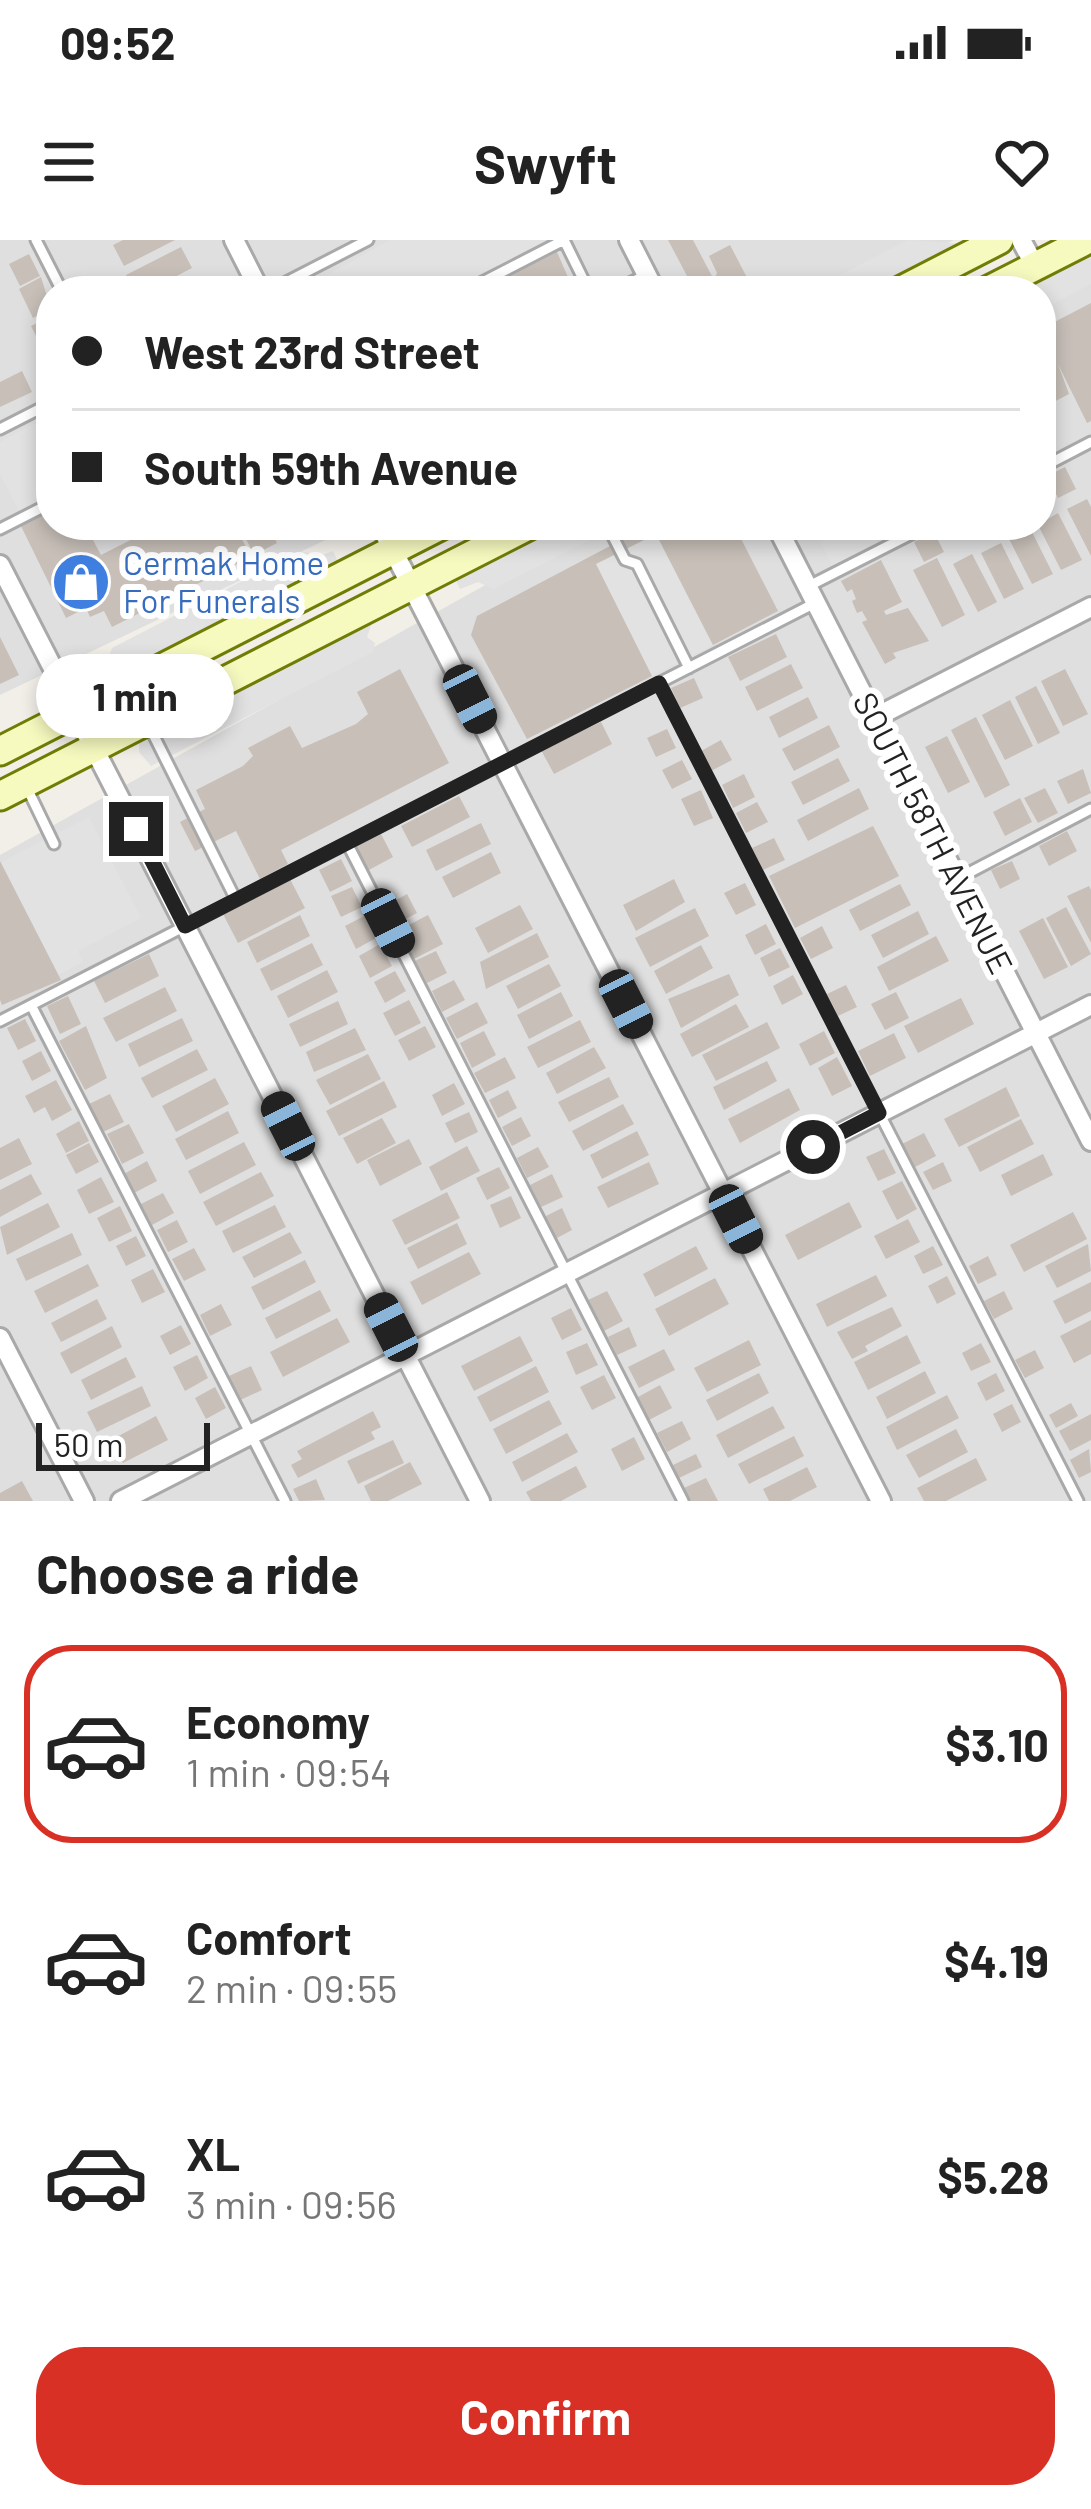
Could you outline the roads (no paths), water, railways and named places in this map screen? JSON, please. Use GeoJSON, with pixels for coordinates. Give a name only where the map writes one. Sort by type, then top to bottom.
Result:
{"type":"FeatureCollection","features":[{"type":"Feature","properties":{"kind":"main road"},"geometry":{"type":"LineString","coordinates":[[928,276],[998,240]]}},
{"type":"Feature","properties":{"kind":"main road"},"geometry":{"type":"LineString","coordinates":[[1016,276],[1087,240]]}},
{"type":"Feature","properties":{"kind":"main road"},"geometry":{"type":"LineString","coordinates":[[0,751],[383,540]]}},
{"type":"Feature","properties":{"kind":"main road"},"geometry":{"type":"LineString","coordinates":[[12,789],[500,540]]}},
{"type":"Feature","properties":{"kind":"street"},"geometry":{"type":"LineString","coordinates":[[234,240],[256,276]]}},
{"type":"Feature","properties":{"kind":"street"},"geometry":{"type":"LineString","coordinates":[[629,240],[647,276]]}},
{"type":"Feature","properties":{"kind":"street"},"geometry":{"type":"LineString","coordinates":[[1021,240],[1035,266]]}},
{"type":"Feature","properties":{"kind":"street"},"geometry":{"type":"LineString","coordinates":[[388,540],[881,1501]]}},
{"type":"Feature","properties":{"kind":"street","name":"SOUTH 58TH AVENUE"},"geometry":{"type":"LineString","coordinates":[[784,540],[1091,1141]]}},
{"type":"Feature","properties":{"kind":"street"},"geometry":{"type":"LineString","coordinates":[[0,565],[480,1501]]}},
{"type":"Feature","properties":{"kind":"street"},"geometry":{"type":"LineString","coordinates":[[874,718],[1091,607]]}},
{"type":"Feature","properties":{"kind":"street"},"geometry":{"type":"LineString","coordinates":[[122,1501],[1091,1005]]}},
{"type":"Feature","properties":{"kind":"street"},"geometry":{"type":"LineString","coordinates":[[0,1338],[84,1501]]}},
{"type":"Feature","properties":{"kind":"lane"},"geometry":{"type":"LineString","coordinates":[[36,240],[54,276]]}},
{"type":"Feature","properties":{"kind":"lane"},"geometry":{"type":"LineString","coordinates":[[295,276],[368,240]]}},
{"type":"Feature","properties":{"kind":"lane"},"geometry":{"type":"LineString","coordinates":[[494,276],[564,240],[582,276]]}},
{"type":"Feature","properties":{"kind":"lane"},"geometry":{"type":"LineString","coordinates":[[0,429],[36,411]]}},
{"type":"Feature","properties":{"kind":"lane"},"geometry":{"type":"LineString","coordinates":[[1056,460],[1091,442]]}},
{"type":"Feature","properties":{"kind":"lane"},"geometry":{"type":"LineString","coordinates":[[0,529],[36,511]]}},
{"type":"Feature","properties":{"kind":"lane"},"geometry":{"type":"LineString","coordinates":[[615,540],[625,560],[637,564],[689,668]]}},
{"type":"Feature","properties":{"kind":"lane"},"geometry":{"type":"LineString","coordinates":[[0,1021],[689,668],[904,540]]}},
{"type":"Feature","properties":{"kind":"lane"},"geometry":{"type":"LineString","coordinates":[[659,683],[1078,1501]]}},
{"type":"Feature","properties":{"kind":"lane"},"geometry":{"type":"LineString","coordinates":[[147,722],[236,900]]}},
{"type":"Feature","properties":{"kind":"lane"},"geometry":{"type":"LineString","coordinates":[[12,789],[55,844]]}},
{"type":"Feature","properties":{"kind":"lane"},"geometry":{"type":"LineString","coordinates":[[957,879],[1091,809]]}},
{"type":"Feature","properties":{"kind":"lane"},"geometry":{"type":"LineString","coordinates":[[347,843],[683,1501]]}},
{"type":"Feature","properties":{"kind":"lane"},"geometry":{"type":"LineString","coordinates":[[32,1005],[285,1501]]}},
{"type":"Feature","properties":{"kind":"place","name":"Cermak Home For Funerals"},"geometry":{"type":"Point","coordinates":[81,582]}}]}
